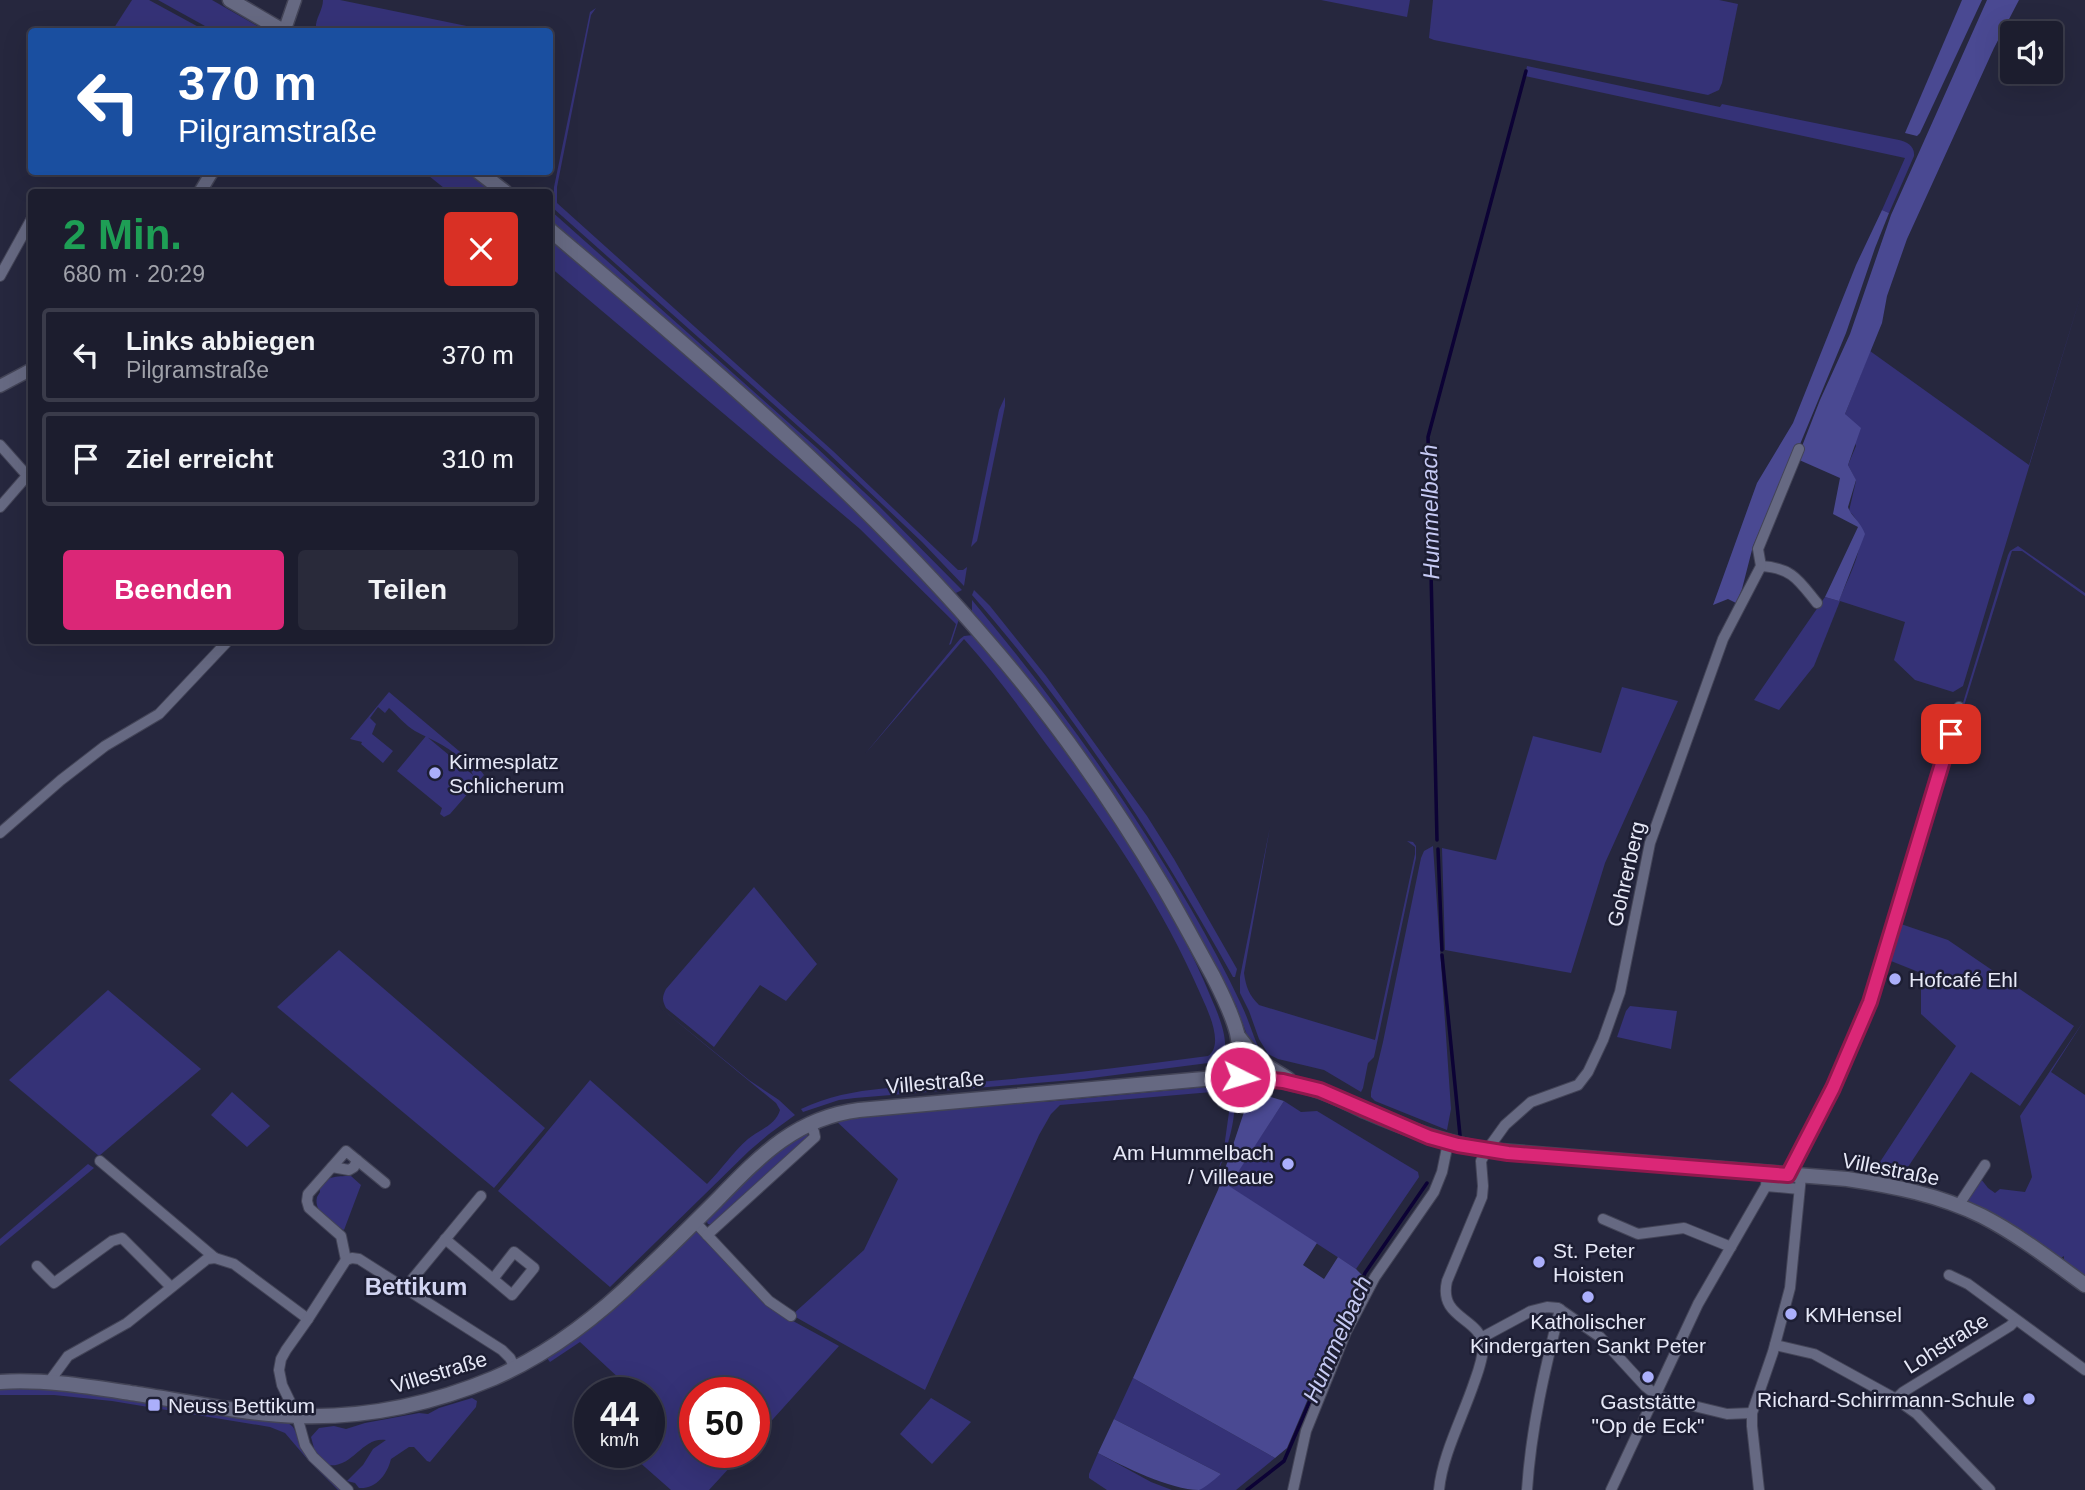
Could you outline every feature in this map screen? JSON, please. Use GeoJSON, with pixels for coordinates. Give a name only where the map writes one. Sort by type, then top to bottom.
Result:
{"type":"FeatureCollection","features":[{"type":"Feature","properties":{"kind":"main road"},"geometry":{"type":"LineString","coordinates":[[230,0],[279,28]]}},
{"type":"Feature","properties":{"kind":"main road"},"geometry":{"type":"LineString","coordinates":[[483,175],[501,189]]}},
{"type":"Feature","properties":{"kind":"main road"},"geometry":{"type":"LineString","coordinates":[[553,233],[683,344],[815,463],[911,556],[991,645],[1070,746],[1129,831],[1198,948],[1220,990],[1237,1034],[1240,1077]]}},
{"type":"Feature","properties":{"kind":"main road"},"geometry":{"type":"LineString","coordinates":[[1237,1034],[1258,1060],[1295,1083]]}},
{"type":"Feature","properties":{"kind":"main road","name":"Villestraße"},"geometry":{"type":"LineString","coordinates":[[0,1382],[48,1382],[297,1416],[399,1408],[450,1395],[515,1368],[562,1340],[595,1316],[638,1277],[769,1149],[809,1123],[839,1113],[859,1110],[1192,1079],[1240,1077],[1295,1083],[1320,1090],[1448,1143],[1487,1150],[1766,1180],[1847,1179],[1904,1188],[1958,1206],[2003,1228],[2085,1285]]}},
{"type":"Feature","properties":{"kind":"street"},"geometry":{"type":"LineString","coordinates":[[285,28],[295,0]]}},
{"type":"Feature","properties":{"kind":"street"},"geometry":{"type":"LineString","coordinates":[[0,276],[28,225]]}},
{"type":"Feature","properties":{"kind":"street"},"geometry":{"type":"LineString","coordinates":[[0,386],[28,371]]}},
{"type":"Feature","properties":{"kind":"street"},"geometry":{"type":"LineString","coordinates":[[0,445],[28,478]]}},
{"type":"Feature","properties":{"kind":"street","name":"Gohrerberg"},"geometry":{"type":"LineString","coordinates":[[1487,1150],[1505,1125],[1522,1108],[1531,1102],[1573,1088],[1581,1082],[1606,1032],[1620,992],[1650,843],[1723,639],[1761,566],[1758,548],[1800,449]]}},
{"type":"Feature","properties":{"kind":"street"},"geometry":{"type":"LineString","coordinates":[[0,507],[28,480]]}},
{"type":"Feature","properties":{"kind":"street"},"geometry":{"type":"LineString","coordinates":[[1761,566],[1772,567],[1795,576],[1817,603]]}},
{"type":"Feature","properties":{"kind":"street"},"geometry":{"type":"LineString","coordinates":[[0,833],[61,780],[106,746],[159,715],[223,644]]}},
{"type":"Feature","properties":{"kind":"street"},"geometry":{"type":"LineString","coordinates":[[1759,1490],[1752,1413],[1790,1289],[1796,1180],[1870,1002],[1959,707]]}},
{"type":"Feature","properties":{"kind":"street"},"geometry":{"type":"LineString","coordinates":[[707,1235],[815,1137],[809,1123]]}},
{"type":"Feature","properties":{"kind":"street"},"geometry":{"type":"LineString","coordinates":[[1293,1490],[1306,1431],[1346,1332],[1374,1278],[1434,1192],[1442,1172],[1448,1143]]}},
{"type":"Feature","properties":{"kind":"street"},"geometry":{"type":"LineString","coordinates":[[1439,1490],[1443,1468],[1481,1360],[1481,1338],[1475,1329],[1452,1310],[1445,1293],[1447,1281],[1482,1197],[1482,1161],[1487,1150]]}},
{"type":"Feature","properties":{"kind":"street"},"geometry":{"type":"LineString","coordinates":[[348,1490],[309,1451],[301,1435],[297,1416],[282,1385],[279,1367],[286,1350],[346,1260],[343,1239],[309,1208],[307,1201],[311,1191],[345,1151],[385,1183]]}},
{"type":"Feature","properties":{"kind":"street"},"geometry":{"type":"LineString","coordinates":[[100,1161],[215,1258],[243,1269],[308,1319]]}},
{"type":"Feature","properties":{"kind":"street","name":"Villestraße"},"geometry":{"type":"LineString","coordinates":[[1958,1206],[1985,1165]]}},
{"type":"Feature","properties":{"kind":"street"},"geometry":{"type":"LineString","coordinates":[[1611,1490],[1698,1304],[1766,1180]]}},
{"type":"Feature","properties":{"kind":"street"},"geometry":{"type":"LineString","coordinates":[[405,1287],[481,1196]]}},
{"type":"Feature","properties":{"kind":"street"},"geometry":{"type":"LineString","coordinates":[[1603,1219],[1639,1234],[1684,1228],[1731,1247]]}},
{"type":"Feature","properties":{"kind":"street"},"geometry":{"type":"LineString","coordinates":[[695,1222],[769,1301],[791,1317]]}},
{"type":"Feature","properties":{"kind":"street"},"geometry":{"type":"LineString","coordinates":[[37,1266],[54,1283],[120,1238],[171,1287]]}},
{"type":"Feature","properties":{"kind":"street"},"geometry":{"type":"LineString","coordinates":[[445,1239],[493,1279]]}},
{"type":"Feature","properties":{"kind":"street"},"geometry":{"type":"LineString","coordinates":[[48,1382],[68,1356],[127,1323],[202,1262],[215,1258]]}},
{"type":"Feature","properties":{"kind":"street"},"geometry":{"type":"LineString","coordinates":[[346,1260],[359,1259],[405,1287],[502,1350],[515,1368]]}},
{"type":"Feature","properties":{"kind":"street","name":"Lohstraße"},"geometry":{"type":"LineString","coordinates":[[1949,1275],[1968,1284],[2085,1370]]}},
{"type":"Feature","properties":{"kind":"street"},"geometry":{"type":"LineString","coordinates":[[1481,1338],[1531,1311],[1547,1307],[1560,1309],[1600,1337],[1655,1394],[1727,1414],[1752,1413]]}},
{"type":"Feature","properties":{"kind":"street"},"geometry":{"type":"LineString","coordinates":[[1527,1490],[1529,1458],[1542,1378],[1560,1309]]}},
{"type":"Feature","properties":{"kind":"street","name":"Lohstraße"},"geometry":{"type":"LineString","coordinates":[[1896,1399],[2016,1320]]}},
{"type":"Feature","properties":{"kind":"street"},"geometry":{"type":"LineString","coordinates":[[1775,1345],[1814,1354],[1896,1399],[1917,1414],[1990,1490]]}},
{"type":"Feature","properties":{"kind":"shaded area"},"geometry":{"type":"Polygon","coordinates":[[[132,0],[149,0],[200,28],[114,28],[132,0]]]}},
{"type":"Feature","properties":{"kind":"shaded area"},"geometry":{"type":"Polygon","coordinates":[[[158,0],[212,0],[261,28],[209,28],[158,0]]]}},
{"type":"Feature","properties":{"kind":"shaded area"},"geometry":{"type":"Polygon","coordinates":[[[323,0],[340,0],[476,28],[316,28],[323,0]]]}},
{"type":"Feature","properties":{"kind":"shaded area"},"geometry":{"type":"Polygon","coordinates":[[[1321,0],[1410,0],[1407,17],[1321,0]]]}},
{"type":"Feature","properties":{"kind":"shaded area"},"geometry":{"type":"Polygon","coordinates":[[[1433,0],[1719,0],[1738,4],[1722,83],[1719,90],[1708,95],[1434,40],[1429,38],[1433,0]]]}},
{"type":"Feature","properties":{"kind":"shaded area"},"geometry":{"type":"Polygon","coordinates":[[[1962,0],[1982,0],[1920,133],[1917,136],[1905,133],[1962,0]]]}},
{"type":"Feature","properties":{"kind":"shaded area"},"geometry":{"type":"Polygon","coordinates":[[[1987,0],[2019,0],[2008,21],[2000,21],[2000,36],[1907,239],[1887,296],[1882,323],[1845,414],[1861,428],[1848,465],[1856,480],[1848,507],[1865,534],[1839,601],[1825,597],[1858,527],[1833,514],[1840,478],[1797,459],[1850,334],[1891,215],[1987,0]]]}},
{"type":"Feature","properties":{"kind":"shaded area"},"geometry":{"type":"Polygon","coordinates":[[[596,8],[591,15],[557,187],[557,203],[833,451],[958,570],[967,567],[964,586],[826,451],[553,208],[554,187],[590,12],[596,8]]]}},
{"type":"Feature","properties":{"kind":"shaded area"},"geometry":{"type":"Polygon","coordinates":[[[1527,66],[1720,107],[1722,104],[1899,140],[1910,145],[1914,156],[1889,213],[1882,210],[1905,158],[1525,76],[1527,66]]]}},
{"type":"Feature","properties":{"kind":"shaded area"},"geometry":{"type":"Polygon","coordinates":[[[428,175],[473,175],[490,189],[445,189],[428,175]]]}},
{"type":"Feature","properties":{"kind":"shaded area"},"geometry":{"type":"Polygon","coordinates":[[[1882,210],[1889,213],[1846,333],[1796,454],[1791,457],[1753,546],[1742,589],[1736,603],[1728,599],[1713,605],[1757,483],[1793,423],[1856,265],[1882,210]]]}},
{"type":"Feature","properties":{"kind":"shaded area"},"geometry":{"type":"Polygon","coordinates":[[[553,213],[817,448],[962,590],[953,592],[859,496],[630,289],[553,224],[553,213]]]}},
{"type":"Feature","properties":{"kind":"shaded area"},"geometry":{"type":"Polygon","coordinates":[[[553,241],[760,422],[862,518],[959,619],[951,644],[949,645],[956,624],[860,529],[553,270],[553,241]]]}},
{"type":"Feature","properties":{"kind":"shaded area"},"geometry":{"type":"Polygon","coordinates":[[[2085,281],[1963,686],[1953,692],[1915,680],[1894,660],[1905,622],[1840,601],[1814,666],[1779,710],[1754,700],[1825,597],[1839,601],[1858,554],[1860,531],[1849,511],[1856,481],[1848,465],[1856,446],[1845,414],[1870,351],[2029,465],[2085,281]]]}},
{"type":"Feature","properties":{"kind":"shaded area"},"geometry":{"type":"Polygon","coordinates":[[[1005,397],[977,541],[971,547],[999,410],[1005,397]]]}},
{"type":"Feature","properties":{"kind":"shaded area"},"geometry":{"type":"Polygon","coordinates":[[[2018,546],[2085,593],[2085,596],[2022,551],[2012,551],[1917,858],[2008,555],[2010,551],[2018,546]]]}},
{"type":"Feature","properties":{"kind":"shaded area"},"geometry":{"type":"Polygon","coordinates":[[[974,590],[1046,676],[1147,816],[1237,969],[1235,977],[1113,779],[1045,685],[972,595],[974,590]]]}},
{"type":"Feature","properties":{"kind":"shaded area"},"geometry":{"type":"Polygon","coordinates":[[[972,600],[1032,674],[1142,828],[1217,956],[1244,1010],[1260,1055],[1251,1046],[1236,1005],[1211,958],[1018,667],[972,613],[972,600]]]}},
{"type":"Feature","properties":{"kind":"shaded area"},"geometry":{"type":"Polygon","coordinates":[[[973,635],[1079,771],[1158,893],[1187,945],[1215,1007],[1223,1030],[1225,1047],[1222,1061],[1084,1079],[855,1098],[839,1100],[803,1112],[801,1109],[821,1101],[862,1091],[1088,1071],[1208,1056],[1213,1051],[1215,1035],[1207,1008],[1150,895],[1068,773],[964,639],[865,754],[960,639],[973,635]]]}},
{"type":"Feature","properties":{"kind":"shaded area"},"geometry":{"type":"Polygon","coordinates":[[[1622,687],[1678,701],[1605,863],[1571,973],[1445,950],[1442,848],[1496,860],[1533,736],[1601,753],[1622,687]]]}},
{"type":"Feature","properties":{"kind":"shaded area"},"geometry":{"type":"Polygon","coordinates":[[[389,692],[484,775],[450,814],[444,817],[440,814],[442,808],[397,771],[426,736],[408,726],[389,708],[385,713],[378,707],[370,718],[376,724],[372,734],[393,751],[383,763],[361,744],[362,742],[350,739],[389,692]],[[428,737],[473,775],[456,754],[428,737]]]}},
{"type":"Feature","properties":{"kind":"shaded area"},"geometry":{"type":"Polygon","coordinates":[[[1270,827],[1244,973],[1248,990],[1259,1005],[1375,1040],[1415,854],[1415,847],[1407,841],[1416,846],[1416,858],[1374,1057],[1368,1063],[1361,1092],[1324,1070],[1268,1054],[1240,993],[1240,977],[1270,827]]]}},
{"type":"Feature","properties":{"kind":"shaded area"},"geometry":{"type":"Polygon","coordinates":[[[1433,846],[1451,1109],[1447,1130],[1371,1097],[1421,858],[1424,851],[1433,846]]]}},
{"type":"Feature","properties":{"kind":"shaded area"},"geometry":{"type":"Polygon","coordinates":[[[754,887],[817,964],[786,1001],[760,985],[714,1047],[666,1008],[663,996],[666,989],[754,887]]]}},
{"type":"Feature","properties":{"kind":"shaded area"},"geometry":{"type":"Polygon","coordinates":[[[1898,923],[1948,940],[2074,1026],[2020,1106],[1971,1072],[1902,1176],[1891,1174],[1878,1165],[1956,1046],[1921,1014],[1921,973],[1886,959],[1898,923]]]}},
{"type":"Feature","properties":{"kind":"shaded area"},"geometry":{"type":"Polygon","coordinates":[[[339,950],[545,1128],[494,1188],[277,1007],[339,950]]]}},
{"type":"Feature","properties":{"kind":"shaded area"},"geometry":{"type":"Polygon","coordinates":[[[108,990],[201,1069],[99,1156],[9,1080],[108,990]]]}},
{"type":"Feature","properties":{"kind":"shaded area"},"geometry":{"type":"Polygon","coordinates":[[[658,1006],[795,1115],[749,1151],[610,1287],[498,1191],[590,1080],[707,1184],[748,1139],[775,1120],[780,1110],[776,1103],[658,1006]]]}},
{"type":"Feature","properties":{"kind":"shaded area"},"geometry":{"type":"Polygon","coordinates":[[[1630,1006],[1677,1011],[1671,1049],[1617,1037],[1630,1006]]]}},
{"type":"Feature","properties":{"kind":"shaded area"},"geometry":{"type":"Polygon","coordinates":[[[2085,1019],[2051,1072],[2085,1095],[2085,1278],[2068,1266],[2064,1256],[2059,1259],[1963,1202],[1981,1179],[1995,1193],[2000,1189],[2025,1192],[2032,1177],[2020,1116],[2085,1019]]]}},
{"type":"Feature","properties":{"kind":"shaded area"},"geometry":{"type":"Polygon","coordinates":[[[1218,1086],[1229,1090],[1234,1107],[1231,1133],[1216,1177],[1223,1155],[1230,1105],[1222,1093],[1060,1105],[1051,1114],[1039,1135],[925,1390],[792,1315],[864,1250],[898,1179],[835,1120],[1218,1086]]]}},
{"type":"Feature","properties":{"kind":"shaded area"},"geometry":{"type":"Polygon","coordinates":[[[1251,1091],[1284,1101],[1229,1186],[1317,1243],[1303,1265],[1324,1279],[1338,1257],[1363,1276],[1287,1448],[1275,1458],[1133,1378],[1218,1190],[1251,1091]]]}},
{"type":"Feature","properties":{"kind":"shaded area"},"geometry":{"type":"Polygon","coordinates":[[[232,1092],[270,1126],[247,1147],[211,1115],[232,1092]]]}},
{"type":"Feature","properties":{"kind":"shaded area"},"geometry":{"type":"Polygon","coordinates":[[[1284,1101],[1301,1112],[1317,1111],[1418,1172],[1419,1177],[1356,1269],[1228,1186],[1284,1101]]]}},
{"type":"Feature","properties":{"kind":"shaded area"},"geometry":{"type":"Polygon","coordinates":[[[807,1130],[808,1137],[713,1225],[708,1224],[706,1220],[766,1159],[807,1130]]]}},
{"type":"Feature","properties":{"kind":"shaded area"},"geometry":{"type":"Polygon","coordinates":[[[88,1164],[94,1168],[0,1246],[0,1239],[88,1164]]]}},
{"type":"Feature","properties":{"kind":"shaded area"},"geometry":{"type":"Polygon","coordinates":[[[351,1176],[361,1185],[344,1230],[321,1213],[317,1197],[325,1180],[351,1176]]]}},
{"type":"Feature","properties":{"kind":"shaded area"},"geometry":{"type":"Polygon","coordinates":[[[697,1231],[771,1309],[839,1346],[770,1422],[770,1377],[679,1377],[679,1468],[729,1468],[709,1490],[671,1490],[646,1468],[665,1468],[665,1377],[618,1377],[580,1342],[550,1362],[546,1357],[599,1322],[598,1320],[692,1232],[697,1231]]]}},
{"type":"Feature","properties":{"kind":"shaded area"},"geometry":{"type":"Polygon","coordinates":[[[1133,1378],[1275,1458],[1236,1490],[1198,1490],[1221,1474],[1114,1419],[1133,1378]]]}},
{"type":"Feature","properties":{"kind":"shaded area"},"geometry":{"type":"Polygon","coordinates":[[[0,1387],[38,1387],[286,1421],[293,1427],[305,1450],[346,1490],[338,1490],[285,1433],[270,1427],[112,1401],[54,1395],[0,1395],[0,1387]]]}},
{"type":"Feature","properties":{"kind":"shaded area"},"geometry":{"type":"Polygon","coordinates":[[[472,1398],[477,1401],[476,1407],[430,1462],[414,1447],[409,1447],[391,1459],[384,1475],[371,1486],[359,1488],[355,1483],[347,1481],[363,1465],[373,1449],[386,1440],[370,1443],[351,1458],[336,1465],[327,1465],[315,1452],[311,1437],[319,1428],[334,1426],[346,1429],[419,1413],[428,1414],[472,1398]]]}},
{"type":"Feature","properties":{"kind":"shaded area"},"geometry":{"type":"Polygon","coordinates":[[[931,1398],[971,1422],[932,1464],[900,1434],[931,1398]]]}},
{"type":"Feature","properties":{"kind":"shaded area"},"geometry":{"type":"Polygon","coordinates":[[[1114,1419],[1221,1474],[1199,1490],[1188,1489],[1147,1476],[1098,1453],[1114,1419]]]}},
{"type":"Feature","properties":{"kind":"shaded area"},"geometry":{"type":"Polygon","coordinates":[[[1098,1453],[1151,1482],[1172,1490],[1107,1490],[1089,1478],[1098,1453]]]}},
{"type":"Feature","properties":{"kind":"waterway","name":"Hummelbach"},"geometry":{"type":"LineString","coordinates":[[1437,840],[1428,437],[1526,71]]}},
{"type":"Feature","properties":{"kind":"waterway","name":"Hummelbach"},"geometry":{"type":"LineString","coordinates":[[1438,849],[1442,950]]}},
{"type":"Feature","properties":{"kind":"waterway","name":"Hummelbach"},"geometry":{"type":"LineString","coordinates":[[1442,955],[1460,1135]]}},
{"type":"Feature","properties":{"kind":"waterway","name":"Hummelbach"},"geometry":{"type":"LineString","coordinates":[[1247,1490],[1284,1461],[1365,1273],[1427,1183]]}},
{"type":"Feature","properties":{"kind":"place","name":"Kirmesplatz Schlicherum"},"geometry":{"type":"Point","coordinates":[435,773]}},
{"type":"Feature","properties":{"kind":"place","name":"Hofcafé Ehl"},"geometry":{"type":"Point","coordinates":[1895,979]}},
{"type":"Feature","properties":{"kind":"place","name":"Am Hummelbach / Villeaue"},"geometry":{"type":"Point","coordinates":[1288,1164]}},
{"type":"Feature","properties":{"kind":"place","name":"St. Peter Hoisten"},"geometry":{"type":"Point","coordinates":[1539,1262]}},
{"type":"Feature","properties":{"kind":"place","name":"Katholischer Kindergarten Sankt Peter"},"geometry":{"type":"Point","coordinates":[1588,1297]}},
{"type":"Feature","properties":{"kind":"place","name":"KMHensel"},"geometry":{"type":"Point","coordinates":[1791,1314]}},
{"type":"Feature","properties":{"kind":"place","name":"Gaststätte \"Op de Eck\""},"geometry":{"type":"Point","coordinates":[1648,1377]}},
{"type":"Feature","properties":{"kind":"place","name":"Richard-Schirrmann-Schule"},"geometry":{"type":"Point","coordinates":[2029,1399]}},
{"type":"Feature","properties":{"kind":"place","name":"Neuss Bettikum"},"geometry":{"type":"Point","coordinates":[154,1405]}},
{"type":"Feature","properties":{"kind":"district","name":"Bettikum"},"geometry":{"type":"Point","coordinates":[416,1286]}},
{"type":"Feature","properties":{"kind":"route"},"geometry":{"type":"LineString","coordinates":[[1240,1077],[1283,1081],[1320,1090],[1429,1137],[1458,1145],[1508,1153],[1788,1175],[1833,1088],[1870,1002],[1951,734]]}}]}
